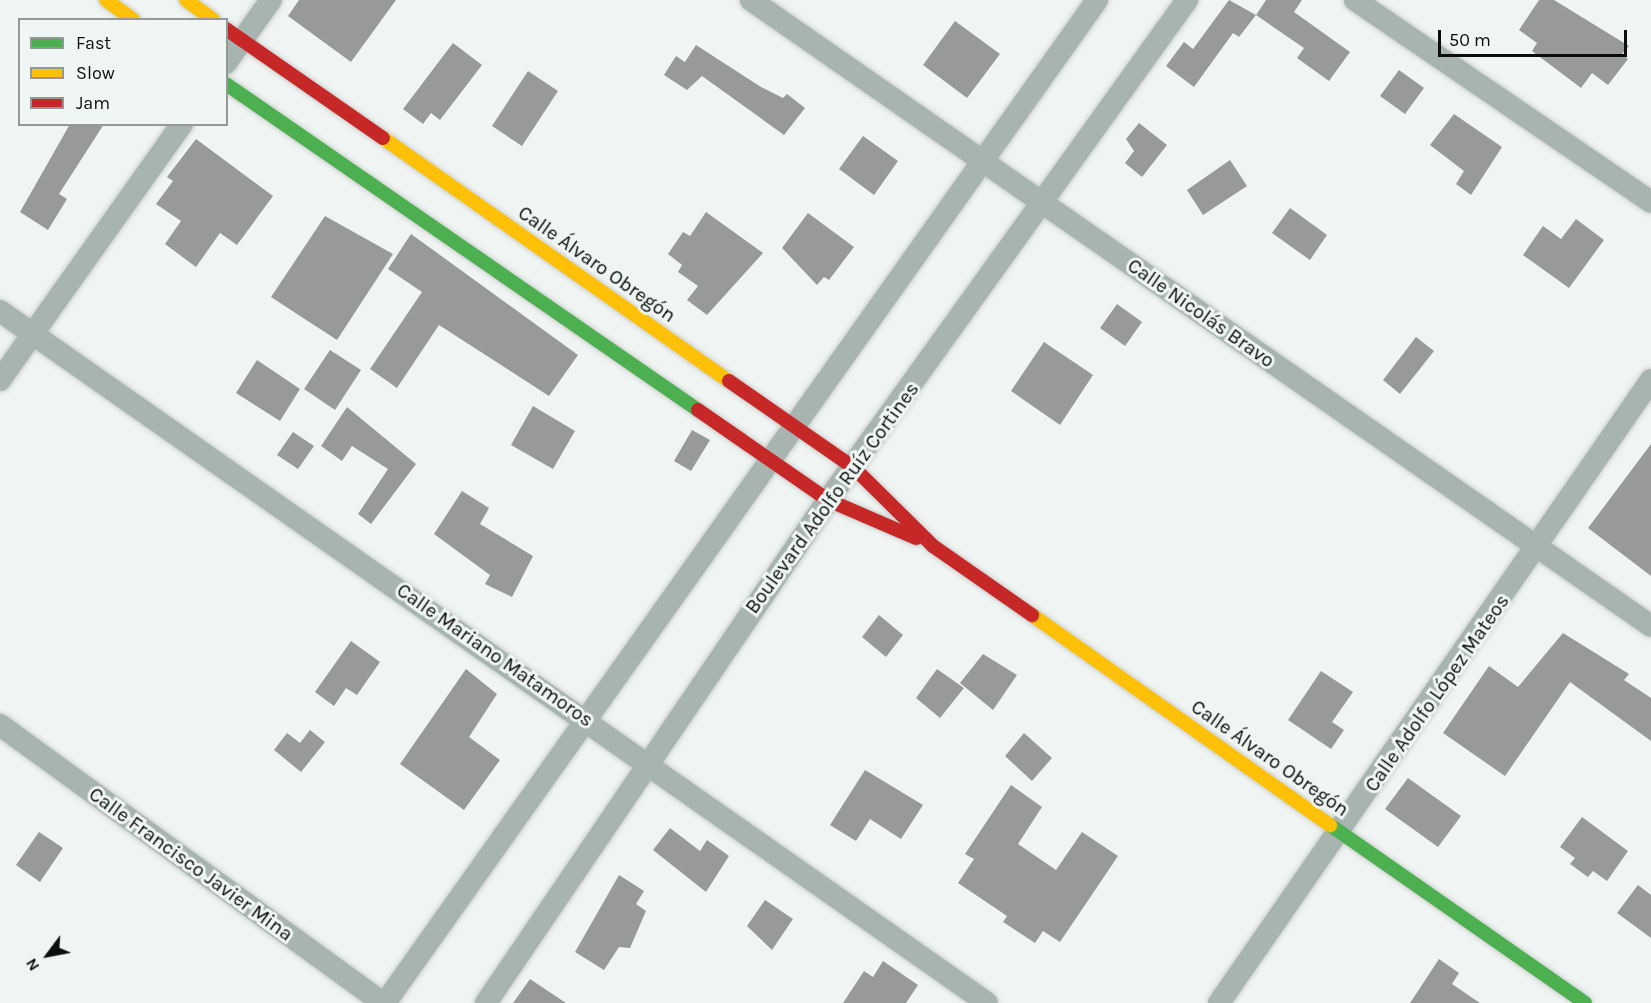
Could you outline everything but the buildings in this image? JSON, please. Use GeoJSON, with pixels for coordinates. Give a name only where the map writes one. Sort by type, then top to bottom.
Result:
{"type":"FeatureCollection","features":[{"type":"Feature","properties":{"kind":"street"},"geometry":{"type":"LineString","coordinates":[[106,0],[131,18]]}},
{"type":"Feature","properties":{"kind":"street"},"geometry":{"type":"LineString","coordinates":[[186,0],[211,18]]}},
{"type":"Feature","properties":{"kind":"street"},"geometry":{"type":"LineString","coordinates":[[228,57],[235,35],[271,0]]}},
{"type":"Feature","properties":{"kind":"street","name":"Calle Nicolás Bravo"},"geometry":{"type":"LineString","coordinates":[[752,0],[1651,626]]}},
{"type":"Feature","properties":{"kind":"street"},"geometry":{"type":"LineString","coordinates":[[384,1003],[769,458],[1097,0]]}},
{"type":"Feature","properties":{"kind":"street","name":"Boulevard Adolfo Ruíz Cortines"},"geometry":{"type":"LineString","coordinates":[[486,1003],[646,762],[828,500],[854,468],[1187,0]]}},
{"type":"Feature","properties":{"kind":"street"},"geometry":{"type":"LineString","coordinates":[[1355,0],[1651,202]]}},
{"type":"Feature","properties":{"kind":"street","name":"Calle Álvaro Obregón"},"geometry":{"type":"LineString","coordinates":[[235,35],[854,468],[933,546],[1585,1003]]}},
{"type":"Feature","properties":{"kind":"street","name":"Calle Álvaro Obregón"},"geometry":{"type":"LineString","coordinates":[[228,85],[828,500],[933,546]]}},
{"type":"Feature","properties":{"kind":"street"},"geometry":{"type":"LineString","coordinates":[[0,380],[181,126]]}},
{"type":"Feature","properties":{"kind":"street","name":"Calle Mariano Matamoros"},"geometry":{"type":"LineString","coordinates":[[0,311],[586,718],[987,1003]]}},
{"type":"Feature","properties":{"kind":"street","name":"Calle Adolfo López Mateos"},"geometry":{"type":"LineString","coordinates":[[1218,1003],[1539,548],[1651,380]]}},
{"type":"Feature","properties":{"kind":"street","name":"Calle Francisco Javier Mina"},"geometry":{"type":"LineString","coordinates":[[0,725],[384,1003]]}},
{"type":"Feature","properties":{"kind":"traffic: fast"},"geometry":{"type":"LineString","coordinates":[[228,85],[698,410]]}},
{"type":"Feature","properties":{"kind":"traffic: fast"},"geometry":{"type":"LineString","coordinates":[[1330,825],[1585,1003]]}},
{"type":"Feature","properties":{"kind":"traffic: slow"},"geometry":{"type":"LineString","coordinates":[[106,0],[131,18]]}},
{"type":"Feature","properties":{"kind":"traffic: slow"},"geometry":{"type":"LineString","coordinates":[[186,0],[211,18]]}},
{"type":"Feature","properties":{"kind":"traffic: slow"},"geometry":{"type":"LineString","coordinates":[[383,138],[729,381]]}},
{"type":"Feature","properties":{"kind":"traffic: slow"},"geometry":{"type":"LineString","coordinates":[[1032,615],[1330,825]]}},
{"type":"Feature","properties":{"kind":"traffic: jam"},"geometry":{"type":"LineString","coordinates":[[228,30],[383,138]]}},
{"type":"Feature","properties":{"kind":"traffic: jam"},"geometry":{"type":"LineString","coordinates":[[729,381],[854,468],[933,546],[1032,615]]}},
{"type":"Feature","properties":{"kind":"traffic: jam"},"geometry":{"type":"LineString","coordinates":[[698,410],[828,500],[916,538]]}}]}
